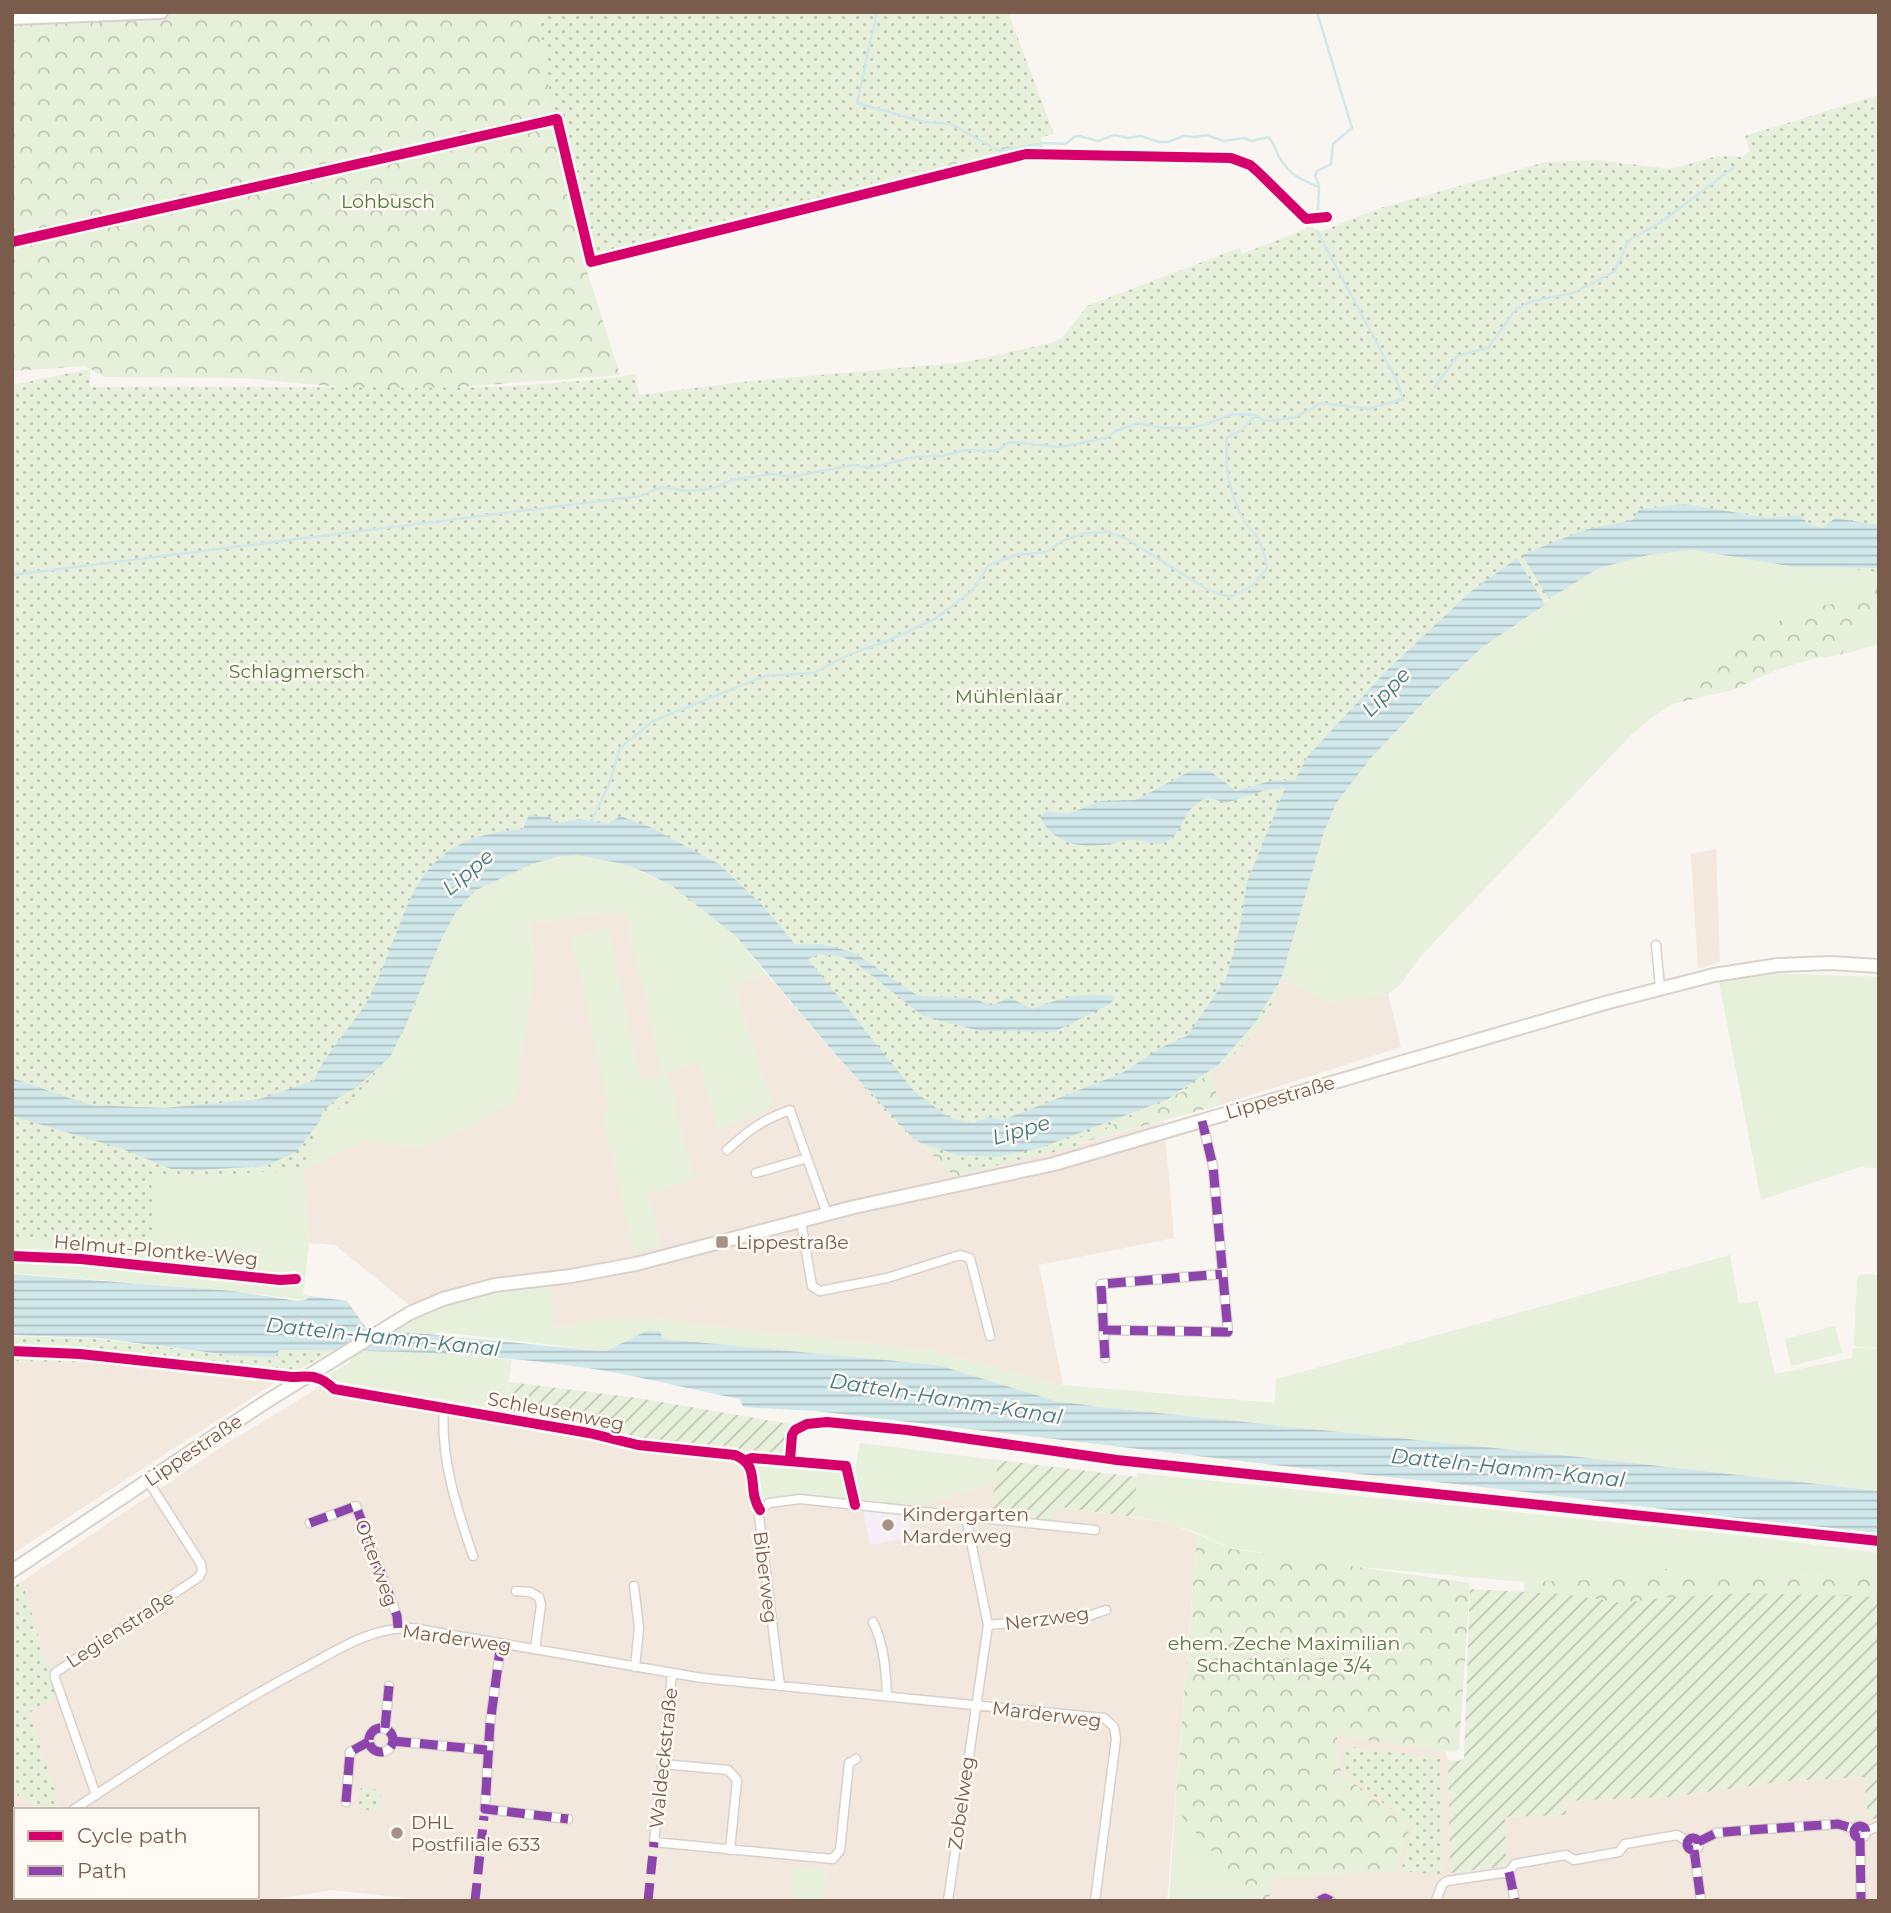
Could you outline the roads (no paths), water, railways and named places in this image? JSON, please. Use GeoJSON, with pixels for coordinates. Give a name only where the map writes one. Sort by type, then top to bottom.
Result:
{"type":"FeatureCollection","features":[{"type":"Feature","properties":{"kind":"main road"},"geometry":{"type":"LineString","coordinates":[[12,18],[161,12]]}},
{"type":"Feature","properties":{"kind":"main road","name":"Lippestraße"},"geometry":{"type":"LineString","coordinates":[[12,1571],[264,1403],[394,1323],[430,1304],[506,1283],[571,1276],[636,1264],[827,1214],[1054,1164],[1660,987],[1770,966],[1831,963],[1879,966]]}},
{"type":"Feature","properties":{"kind":"street"},"geometry":{"type":"LineString","coordinates":[[1656,945],[1660,987]]}},
{"type":"Feature","properties":{"kind":"street"},"geometry":{"type":"LineString","coordinates":[[727,1150],[766,1118],[790,1110],[827,1214]]}},
{"type":"Feature","properties":{"kind":"street"},"geometry":{"type":"LineString","coordinates":[[1103,1330],[1228,1332],[1213,1166],[1202,1121]]}},
{"type":"Feature","properties":{"kind":"street"},"geometry":{"type":"LineString","coordinates":[[756,1173],[807,1158]]}},
{"type":"Feature","properties":{"kind":"street"},"geometry":{"type":"LineString","coordinates":[[801,1221],[813,1286],[820,1291],[887,1278],[960,1255],[970,1258],[990,1336]]}},
{"type":"Feature","properties":{"kind":"street"},"geometry":{"type":"LineString","coordinates":[[1105,1357],[1101,1284],[1223,1273]]}},
{"type":"Feature","properties":{"kind":"street","name":"Schleusenweg"},"geometry":{"type":"LineString","coordinates":[[310,1377],[324,1380],[334,1389],[589,1433],[638,1445],[735,1455],[747,1461],[750,1466],[755,1503],[760,1510]]}},
{"type":"Feature","properties":{"kind":"street"},"geometry":{"type":"LineString","coordinates":[[444,1408],[443,1434],[451,1483],[472,1556]]}},
{"type":"Feature","properties":{"kind":"street","name":"Legienstraße"},"geometry":{"type":"LineString","coordinates":[[96,1795],[55,1673],[199,1577],[202,1571],[201,1564],[148,1481]]}},
{"type":"Feature","properties":{"kind":"street","name":"Biberweg"},"geometry":{"type":"LineString","coordinates":[[780,1686],[759,1516],[760,1510],[769,1503],[800,1499],[1095,1530]]}},
{"type":"Feature","properties":{"kind":"street","name":"Otterweg"},"geometry":{"type":"LineString","coordinates":[[310,1522],[356,1506],[397,1616],[398,1628]]}},
{"type":"Feature","properties":{"kind":"street"},"geometry":{"type":"LineString","coordinates":[[965,1517],[988,1625],[975,1705]]}},
{"type":"Feature","properties":{"kind":"street"},"geometry":{"type":"LineString","coordinates":[[634,1586],[639,1628],[635,1667]]}},
{"type":"Feature","properties":{"kind":"street"},"geometry":{"type":"LineString","coordinates":[[516,1591],[530,1592],[539,1597],[541,1605],[535,1649]]}},
{"type":"Feature","properties":{"kind":"street","name":"Nerzweg"},"geometry":{"type":"LineString","coordinates":[[988,1625],[1088,1616],[1106,1610]]}},
{"type":"Feature","properties":{"kind":"street"},"geometry":{"type":"LineString","coordinates":[[873,1622],[878,1632],[887,1696]]}},
{"type":"Feature","properties":{"kind":"street","name":"Marderweg"},"geometry":{"type":"LineString","coordinates":[[76,1808],[237,1704],[362,1637],[398,1628],[501,1643],[672,1674],[1104,1718],[1114,1727],[1116,1739],[1095,1901]]}},
{"type":"Feature","properties":{"kind":"street"},"geometry":{"type":"LineString","coordinates":[[501,1643],[487,1751],[489,1756],[485,1809],[568,1819]]}},
{"type":"Feature","properties":{"kind":"street","name":"Waldeckstraße"},"geometry":{"type":"LineString","coordinates":[[672,1674],[654,1842],[730,1850]]}},
{"type":"Feature","properties":{"kind":"street"},"geometry":{"type":"LineString","coordinates":[[385,1728],[389,1686]]}},
{"type":"Feature","properties":{"kind":"street","name":"Zobelweg"},"geometry":{"type":"LineString","coordinates":[[948,1901],[975,1705]]}},
{"type":"Feature","properties":{"kind":"street"},"geometry":{"type":"LineString","coordinates":[[370,1741],[374,1749],[384,1751],[391,1746],[392,1735],[385,1728]]}},
{"type":"Feature","properties":{"kind":"street"},"geometry":{"type":"LineString","coordinates":[[346,1802],[350,1752],[370,1741],[373,1732],[385,1728]]}},
{"type":"Feature","properties":{"kind":"street"},"geometry":{"type":"LineString","coordinates":[[393,1741],[487,1751]]}},
{"type":"Feature","properties":{"kind":"street"},"geometry":{"type":"LineString","coordinates":[[663,1764],[728,1770],[736,1776],[730,1850],[830,1860],[836,1857],[840,1850],[849,1763],[856,1759]]}},
{"type":"Feature","properties":{"kind":"street"},"geometry":{"type":"LineString","coordinates":[[1436,1901],[1442,1885],[1447,1881],[1509,1872],[1515,1864],[1566,1855],[1574,1860],[1619,1852],[1625,1844],[1677,1835],[1688,1840],[1687,1847],[1696,1846],[1716,1833],[1838,1824],[1855,1829],[1862,1825],[1861,1901]]}},
{"type":"Feature","properties":{"kind":"street"},"geometry":{"type":"LineString","coordinates":[[1863,1834],[1879,1826]]}},
{"type":"Feature","properties":{"kind":"street"},"geometry":{"type":"LineString","coordinates":[[1696,1846],[1701,1901]]}},
{"type":"Feature","properties":{"kind":"street"},"geometry":{"type":"LineString","coordinates":[[1509,1872],[1515,1901]]}},
{"type":"Feature","properties":{"kind":"street"},"geometry":{"type":"LineString","coordinates":[[1319,1901],[1325,1898],[1331,1901]]}},
{"type":"Feature","properties":{"kind":"water"},"geometry":{"type":"Polygon","coordinates":[[[1684,504],[1769,518],[1800,515],[1808,524],[1823,528],[1835,518],[1879,525],[1879,568],[1795,567],[1693,550],[1648,555],[1599,568],[1549,599],[1522,555],[1584,530],[1633,520],[1639,509],[1684,504]]]}},
{"type":"Feature","properties":{"kind":"water","name":"Lippe"},"geometry":{"type":"Polygon","coordinates":[[[1517,558],[1545,605],[1484,646],[1427,699],[1371,758],[1337,802],[1324,832],[1281,979],[1254,1024],[1218,1065],[1168,1099],[1040,1148],[996,1157],[957,1155],[919,1142],[837,1056],[736,936],[671,885],[623,864],[577,855],[532,864],[474,891],[455,914],[441,940],[390,1057],[356,1088],[323,1111],[320,1121],[297,1151],[266,1166],[171,1169],[123,1149],[12,1116],[12,1078],[90,1105],[164,1108],[260,1099],[315,1080],[323,1062],[370,996],[406,908],[418,884],[434,863],[455,847],[484,835],[523,829],[529,815],[549,817],[557,823],[580,819],[608,824],[620,816],[650,827],[719,864],[764,907],[795,944],[822,944],[855,953],[918,996],[972,998],[991,1005],[1010,998],[1033,1009],[1074,996],[1116,997],[1110,1004],[1054,1032],[979,1031],[923,1016],[857,964],[843,957],[820,954],[808,959],[915,1092],[947,1116],[961,1121],[973,1123],[989,1117],[1003,1120],[1122,1073],[1162,1047],[1187,1036],[1226,979],[1239,932],[1247,882],[1285,788],[1266,790],[1226,803],[1208,797],[1193,807],[1175,835],[1160,843],[1132,840],[1079,845],[1060,839],[1040,817],[1046,811],[1068,814],[1101,801],[1136,800],[1192,770],[1210,771],[1236,791],[1274,780],[1295,780],[1307,757],[1387,670],[1469,593],[1517,558]]]}},
{"type":"Feature","properties":{"kind":"water","name":"Datteln-Hamm-Kanal"},"geometry":{"type":"Polygon","coordinates":[[[12,1274],[233,1291],[297,1301],[306,1300],[310,1296],[347,1301],[366,1328],[590,1350],[606,1351],[648,1330],[659,1331],[664,1339],[938,1365],[1056,1401],[1101,1407],[1879,1491],[1879,1533],[815,1411],[743,1407],[740,1399],[626,1375],[550,1363],[434,1353],[357,1351],[280,1350],[274,1358],[229,1355],[98,1338],[12,1335],[12,1274]]]}},
{"type":"Feature","properties":{"kind":"waterway"},"geometry":{"type":"LineString","coordinates":[[877,12],[857,103],[924,122],[951,124],[999,151],[1043,143],[1066,144],[1079,136],[1098,141],[1114,135],[1128,138],[1141,136],[1159,142],[1168,142],[1183,136],[1207,135],[1223,141],[1244,138],[1252,141],[1268,137],[1292,173],[1319,187],[1318,211]]}},
{"type":"Feature","properties":{"kind":"waterway"},"geometry":{"type":"LineString","coordinates":[[1317,12],[1352,128],[1333,144],[1331,164],[1317,171],[1315,176],[1319,185]]}},
{"type":"Feature","properties":{"kind":"waterway"},"geometry":{"type":"LineString","coordinates":[[1435,387],[1457,356],[1488,348],[1516,309],[1533,301],[1573,293],[1615,271],[1628,241],[1660,223],[1733,168]]}},
{"type":"Feature","properties":{"kind":"waterway"},"geometry":{"type":"LineString","coordinates":[[12,575],[640,496],[662,487],[701,490],[715,488],[731,480],[773,474],[791,477],[853,465],[870,468],[914,457],[942,456],[966,450],[998,450],[1010,442],[1060,447],[1106,438],[1138,423],[1162,428],[1190,428],[1233,414],[1256,415],[1264,421],[1278,420],[1296,417],[1321,403],[1368,409],[1403,399],[1396,379],[1317,231]]}},
{"type":"Feature","properties":{"kind":"waterway"},"geometry":{"type":"LineString","coordinates":[[590,823],[609,785],[620,748],[653,721],[765,676],[813,673],[848,655],[935,619],[973,590],[988,566],[1015,555],[1046,552],[1062,541],[1085,533],[1108,532],[1127,539],[1208,590],[1230,597],[1252,586],[1267,568],[1259,541],[1244,521],[1234,499],[1227,470],[1227,438],[1243,429],[1256,415]]}},
{"type":"Feature","properties":{"kind":"place","name":"Lippestraße"},"geometry":{"type":"Point","coordinates":[722,1242]}},
{"type":"Feature","properties":{"kind":"place","name":"Kindergarten Marderweg"},"geometry":{"type":"Point","coordinates":[888,1525]}},
{"type":"Feature","properties":{"kind":"place","name":"DHL Postfiliale 633"},"geometry":{"type":"Point","coordinates":[397,1833]}},
{"type":"Feature","properties":{"kind":"park label","name":"Lohbusch"},"geometry":{"type":"Point","coordinates":[388,201]}},
{"type":"Feature","properties":{"kind":"park label","name":"Schlagmersch"},"geometry":{"type":"Point","coordinates":[297,671]}},
{"type":"Feature","properties":{"kind":"park label","name":"Mühlenlaar"},"geometry":{"type":"Point","coordinates":[1009,696]}},
{"type":"Feature","properties":{"kind":"park label","name":"ehem. Zeche Maximilian Schachtanlage 3/4"},"geometry":{"type":"Point","coordinates":[1284,1654]}}]}
